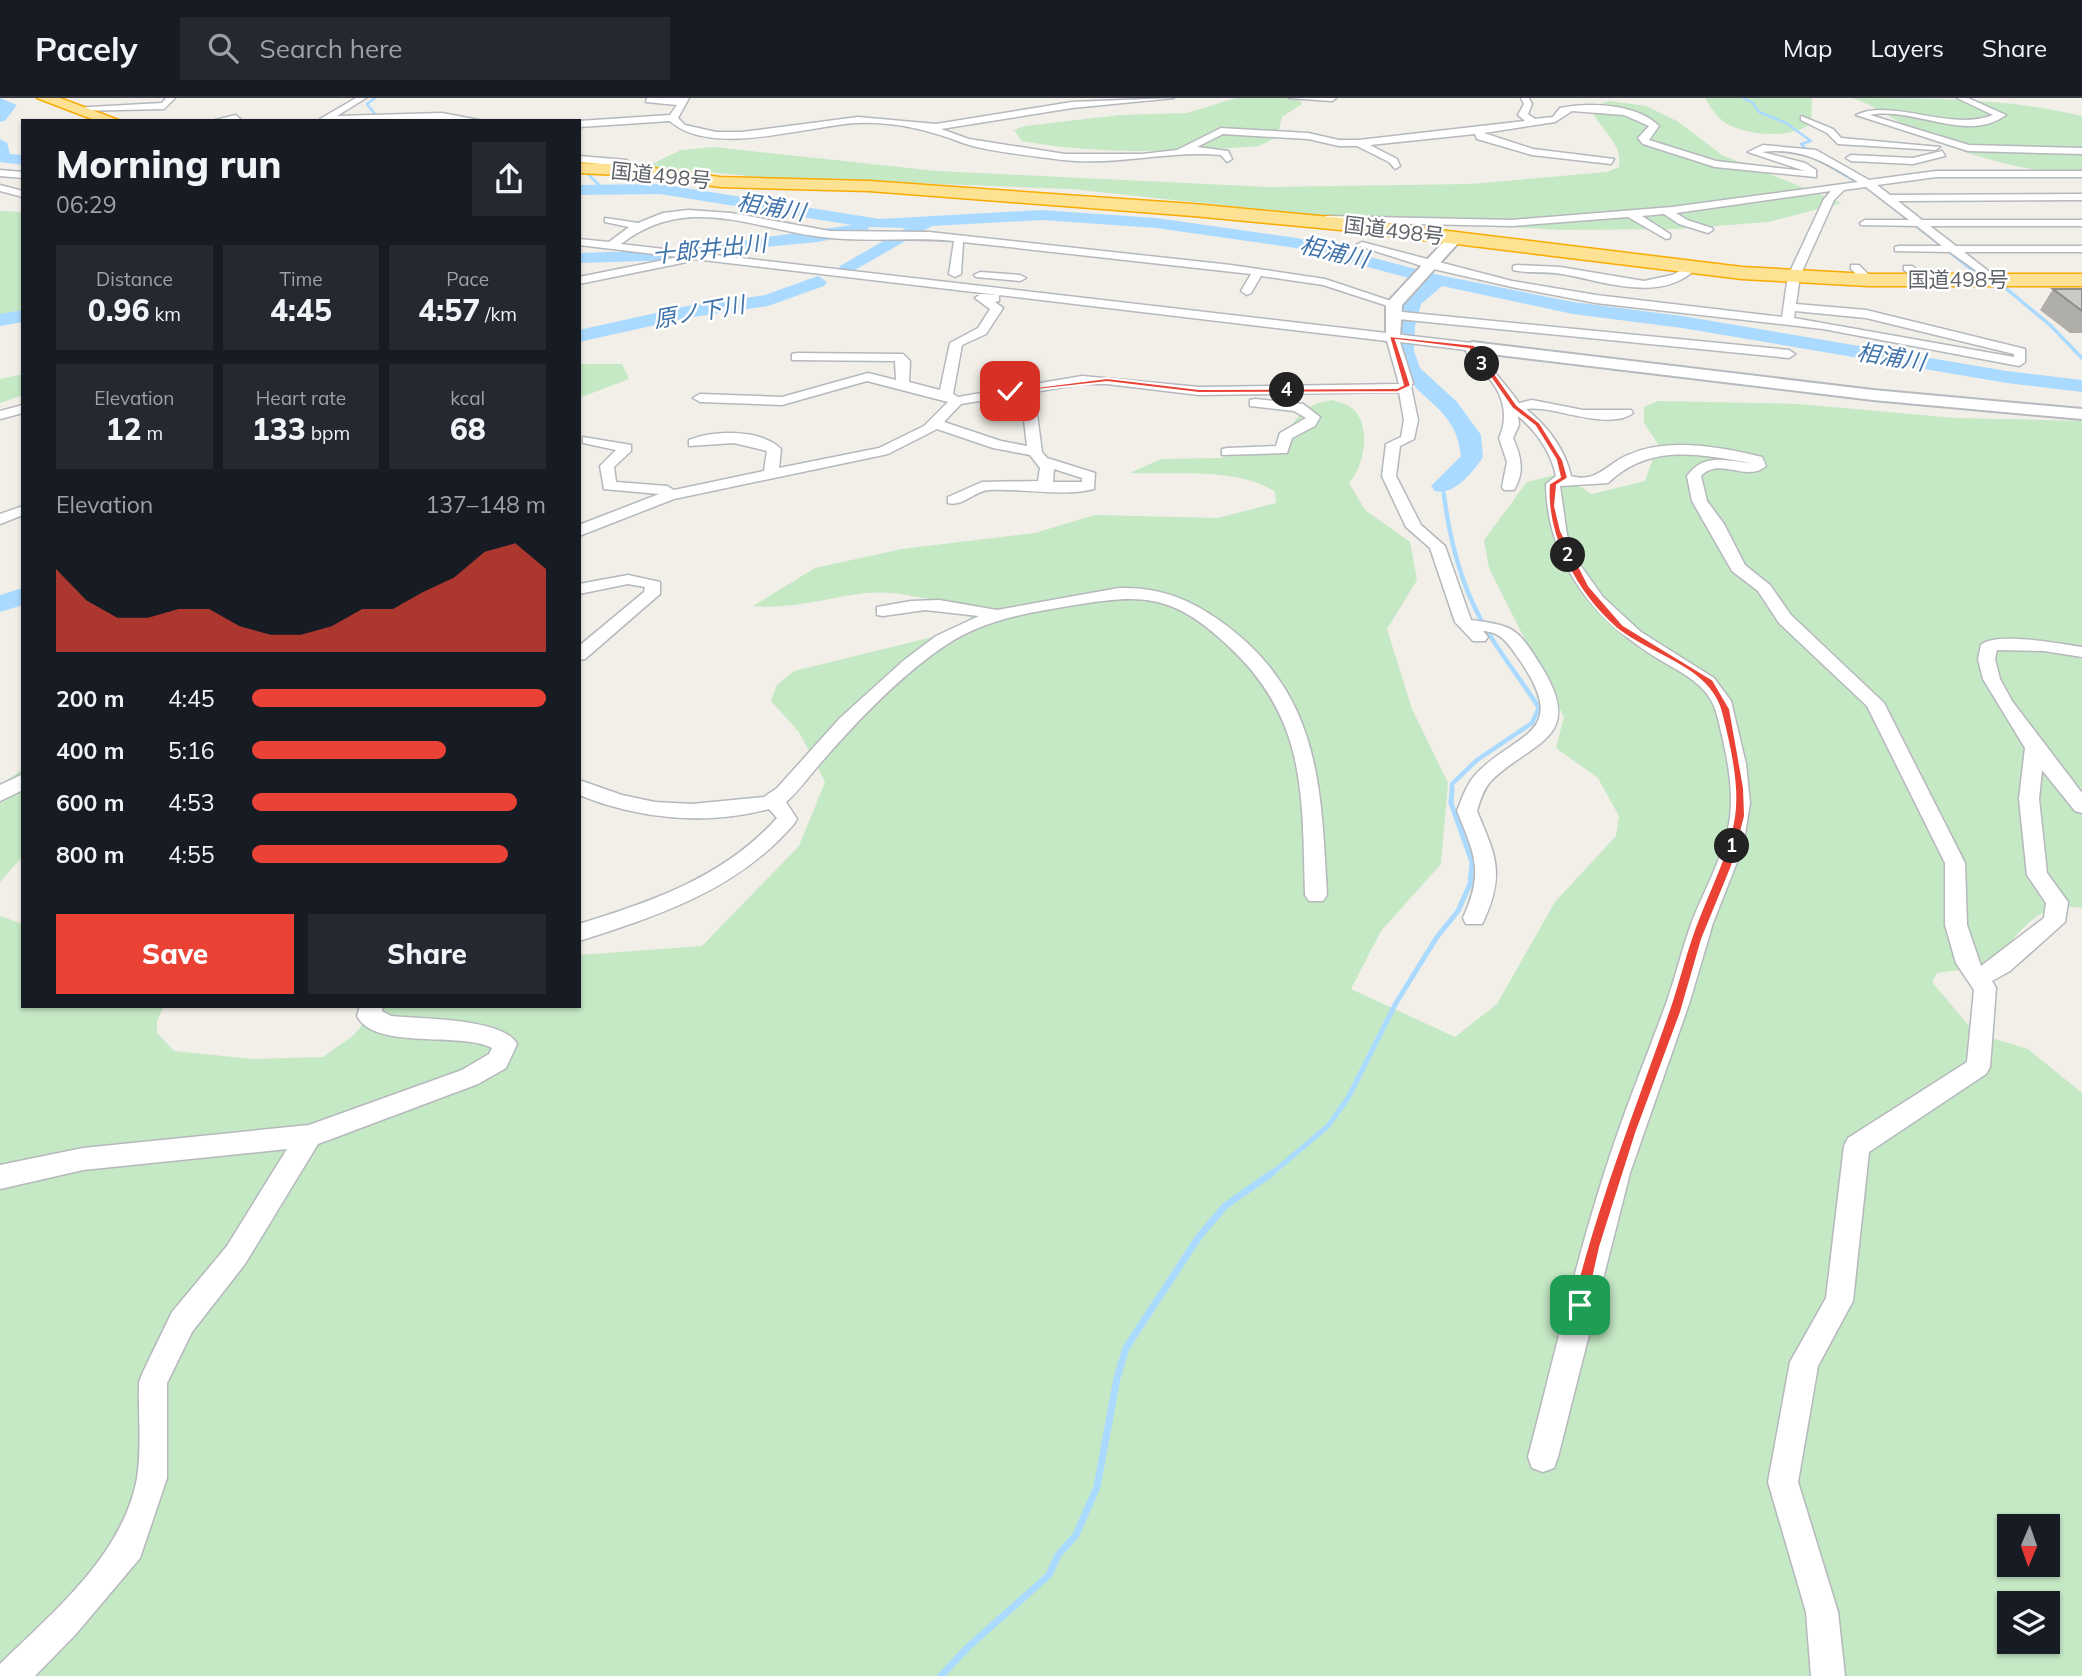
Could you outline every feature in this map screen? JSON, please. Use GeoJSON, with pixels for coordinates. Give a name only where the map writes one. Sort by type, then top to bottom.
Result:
{"type":"FeatureCollection","features":[{"type":"Feature","properties":{"kind":"highway"},"geometry":{"type":"LineString","coordinates":[[45,98],[106,117]]}},
{"type":"Feature","properties":{"kind":"highway","name":"国道498号"},"geometry":{"type":"LineString","coordinates":[[589,169],[644,172],[720,182],[909,188],[1293,219],[1691,268],[1794,276],[1861,274],[1924,280],[2082,280]]}},
{"type":"Feature","properties":{"kind":"street"},"geometry":{"type":"LineString","coordinates":[[120,98],[103,99],[106,117],[164,106],[171,98]]}},
{"type":"Feature","properties":{"kind":"street"},"geometry":{"type":"LineString","coordinates":[[326,119],[362,98]]}},
{"type":"Feature","properties":{"kind":"street"},"geometry":{"type":"LineString","coordinates":[[651,98],[650,102],[684,101]]}},
{"type":"Feature","properties":{"kind":"street"},"geometry":{"type":"LineString","coordinates":[[581,124],[672,118],[682,127],[716,135],[742,135],[858,120],[936,127],[1072,105],[1170,98]]}},
{"type":"Feature","properties":{"kind":"street"},"geometry":{"type":"LineString","coordinates":[[1293,98],[1332,98]]}},
{"type":"Feature","properties":{"kind":"street"},"geometry":{"type":"LineString","coordinates":[[1525,98],[1528,104],[1523,115],[1533,122]]}},
{"type":"Feature","properties":{"kind":"street"},"geometry":{"type":"LineString","coordinates":[[1961,98],[2001,114],[1974,121]]}},
{"type":"Feature","properties":{"kind":"street"},"geometry":{"type":"LineString","coordinates":[[672,118],[684,101]]}},
{"type":"Feature","properties":{"kind":"street"},"geometry":{"type":"LineString","coordinates":[[1968,148],[1861,115],[1870,106],[1890,103],[1996,127]]}},
{"type":"Feature","properties":{"kind":"street"},"geometry":{"type":"LineString","coordinates":[[1182,154],[1221,131],[1308,136],[1339,143],[1360,143],[1479,131],[1555,119],[1568,108],[1630,113],[1642,117],[1654,126],[1643,138],[1652,145],[1715,164],[1812,175],[1814,172],[1802,165],[1753,152],[1763,148],[1801,150],[1818,155],[1913,161],[1957,150]]}},
{"type":"Feature","properties":{"kind":"street"},"geometry":{"type":"LineString","coordinates":[[424,116],[432,119]]}},
{"type":"Feature","properties":{"kind":"street"},"geometry":{"type":"LineString","coordinates":[[364,119],[424,116],[458,119]]}},
{"type":"Feature","properties":{"kind":"street"},"geometry":{"type":"LineString","coordinates":[[1804,118],[1830,131],[1851,158]]}},
{"type":"Feature","properties":{"kind":"street"},"geometry":{"type":"LineString","coordinates":[[1304,122],[1308,136]]}},
{"type":"Feature","properties":{"kind":"street"},"geometry":{"type":"LineString","coordinates":[[927,129],[953,134],[967,141],[1142,157],[1225,153],[1227,159]]}},
{"type":"Feature","properties":{"kind":"street"},"geometry":{"type":"LineString","coordinates":[[1479,131],[1480,137],[1532,152],[1586,156],[1611,161]]}},
{"type":"Feature","properties":{"kind":"street"},"geometry":{"type":"LineString","coordinates":[[2046,140],[2062,151]]}},
{"type":"Feature","properties":{"kind":"street"},"geometry":{"type":"LineString","coordinates":[[1838,141],[2062,151],[2080,148]]}},
{"type":"Feature","properties":{"kind":"street"},"geometry":{"type":"LineString","coordinates":[[1360,143],[1394,161],[1395,166]]}},
{"type":"Feature","properties":{"kind":"street"},"geometry":{"type":"LineString","coordinates":[[1992,160],[2080,148]]}},
{"type":"Feature","properties":{"kind":"street"},"geometry":{"type":"LineString","coordinates":[[1818,155],[1864,185],[1875,199],[1914,223],[1992,279]]}},
{"type":"Feature","properties":{"kind":"street"},"geometry":{"type":"LineString","coordinates":[[581,159],[626,163],[644,172]]}},
{"type":"Feature","properties":{"kind":"street"},"geometry":{"type":"LineString","coordinates":[[1293,219],[1485,224],[1667,211],[1936,174],[1979,161],[2079,225]]}},
{"type":"Feature","properties":{"kind":"street"},"geometry":{"type":"LineString","coordinates":[[0,173],[21,175]]}},
{"type":"Feature","properties":{"kind":"street"},"geometry":{"type":"LineString","coordinates":[[1998,174],[2082,174]]}},
{"type":"Feature","properties":{"kind":"street"},"geometry":{"type":"LineString","coordinates":[[0,188],[21,193]]}},
{"type":"Feature","properties":{"kind":"street"},"geometry":{"type":"LineString","coordinates":[[1789,313],[1794,276],[1829,199],[1840,188]]}},
{"type":"Feature","properties":{"kind":"street"},"geometry":{"type":"LineString","coordinates":[[1829,199],[2082,198]]}},
{"type":"Feature","properties":{"kind":"street"},"geometry":{"type":"LineString","coordinates":[[1667,211],[1684,222],[1708,230]]}},
{"type":"Feature","properties":{"kind":"street"},"geometry":{"type":"LineString","coordinates":[[1630,214],[1644,219],[1654,231],[1666,236]]}},
{"type":"Feature","properties":{"kind":"street"},"geometry":{"type":"LineString","coordinates":[[611,246],[639,226],[667,217],[711,215],[854,237],[929,235],[1168,261],[1203,270],[1258,272],[1325,282],[1415,317],[1789,354]]}},
{"type":"Feature","properties":{"kind":"street"},"geometry":{"type":"LineString","coordinates":[[1595,216],[1611,230]]}},
{"type":"Feature","properties":{"kind":"street"},"geometry":{"type":"LineString","coordinates":[[1560,219],[1575,230]]}},
{"type":"Feature","properties":{"kind":"street"},"geometry":{"type":"LineString","coordinates":[[609,220],[639,226]]}},
{"type":"Feature","properties":{"kind":"street"},"geometry":{"type":"LineString","coordinates":[[1864,223],[2079,225]]}},
{"type":"Feature","properties":{"kind":"street"},"geometry":{"type":"LineString","coordinates":[[996,230],[998,244]]}},
{"type":"Feature","properties":{"kind":"street"},"geometry":{"type":"LineString","coordinates":[[1454,239],[1428,267],[1397,308],[1397,338],[1411,420],[1407,439],[1393,444],[1389,476],[1414,527],[1437,546],[1463,622],[1479,629],[1506,629],[1533,666],[1548,694],[1547,718],[1538,738],[1483,777],[1467,811],[1490,870],[1487,892],[1474,918]]}},
{"type":"Feature","properties":{"kind":"street"},"geometry":{"type":"LineString","coordinates":[[581,242],[1873,395],[2082,414]]}},
{"type":"Feature","properties":{"kind":"street"},"geometry":{"type":"LineString","coordinates":[[955,274],[958,243]]}},
{"type":"Feature","properties":{"kind":"street"},"geometry":{"type":"LineString","coordinates":[[1362,244],[1428,267],[1596,299],[1789,313],[1866,314],[2021,352],[2019,362],[1789,313]]}},
{"type":"Feature","properties":{"kind":"street"},"geometry":{"type":"LineString","coordinates":[[1899,249],[2082,249]]}},
{"type":"Feature","properties":{"kind":"street"},"geometry":{"type":"LineString","coordinates":[[581,281],[698,256]]}},
{"type":"Feature","properties":{"kind":"street"},"geometry":{"type":"LineString","coordinates":[[1161,277],[1168,261]]}},
{"type":"Feature","properties":{"kind":"street"},"geometry":{"type":"LineString","coordinates":[[1517,268],[1559,270],[1641,285],[1684,273],[1691,268]]}},
{"type":"Feature","properties":{"kind":"street"},"geometry":{"type":"LineString","coordinates":[[1908,268],[1924,280]]}},
{"type":"Feature","properties":{"kind":"street"},"geometry":{"type":"LineString","coordinates":[[1247,291],[1258,272]]}},
{"type":"Feature","properties":{"kind":"street"},"geometry":{"type":"LineString","coordinates":[[917,281],[929,274],[1020,278]]}},
{"type":"Feature","properties":{"kind":"street"},"geometry":{"type":"LineString","coordinates":[[581,530],[670,495],[883,451],[920,434],[934,423],[951,399],[956,343],[982,331],[997,308],[981,298],[1001,298],[1012,292]]}},
{"type":"Feature","properties":{"kind":"street"},"geometry":{"type":"LineString","coordinates":[[1472,347],[1474,357],[1491,372],[1512,404],[1537,425],[1560,460],[1564,478]]}},
{"type":"Feature","properties":{"kind":"street"},"geometry":{"type":"LineString","coordinates":[[797,357],[898,357],[904,361],[902,384]]}},
{"type":"Feature","properties":{"kind":"street"},"geometry":{"type":"LineString","coordinates":[[700,398],[782,401],[868,377],[878,382],[902,384],[951,399],[1107,380],[1223,391],[1405,387]]}},
{"type":"Feature","properties":{"kind":"street"},"geometry":{"type":"LineString","coordinates":[[817,384],[840,384]]}},
{"type":"Feature","properties":{"kind":"street"},"geometry":{"type":"LineString","coordinates":[[1027,388],[1039,456],[1047,468],[1045,485]]}},
{"type":"Feature","properties":{"kind":"street"},"geometry":{"type":"LineString","coordinates":[[1223,391],[1253,402],[1298,407],[1313,417],[1310,423],[1285,436],[1282,450],[1227,452]]}},
{"type":"Feature","properties":{"kind":"street"},"geometry":{"type":"LineString","coordinates":[[1512,404],[1532,404],[1583,414],[1626,413]]}},
{"type":"Feature","properties":{"kind":"street"},"geometry":{"type":"LineString","coordinates":[[1508,487],[1515,474],[1515,458],[1506,438],[1512,425],[1512,404]]}},
{"type":"Feature","properties":{"kind":"street"},"geometry":{"type":"LineString","coordinates":[[1558,409],[1578,416]]}},
{"type":"Feature","properties":{"kind":"street"},"geometry":{"type":"LineString","coordinates":[[0,415],[21,410]]}},
{"type":"Feature","properties":{"kind":"street"},"geometry":{"type":"LineString","coordinates":[[934,423],[998,446],[1039,456],[1090,477],[1089,486],[982,486],[953,499]]}},
{"type":"Feature","properties":{"kind":"street"},"geometry":{"type":"LineString","coordinates":[[694,443],[714,439],[765,443],[774,449],[771,474]]}},
{"type":"Feature","properties":{"kind":"street"},"geometry":{"type":"LineString","coordinates":[[588,440],[626,448],[607,466],[609,486],[667,490],[670,495]]}},
{"type":"Feature","properties":{"kind":"street"},"geometry":{"type":"LineString","coordinates":[[1564,478],[1573,482],[1603,480],[1610,471],[1667,449],[1757,460],[1759,466],[1752,468],[1707,463],[1699,468],[1694,476],[1700,501],[1716,524],[1738,568],[1763,588],[1785,619],[1875,703],[1955,863],[1956,925],[1967,963],[1985,988],[1978,1066],[1857,1146],[1839,1301],[1804,1362],[1783,1482],[1822,1612],[1828,1676]]}},
{"type":"Feature","properties":{"kind":"street"},"geometry":{"type":"LineString","coordinates":[[1543,1457],[1593,1247],[1630,1133],[1687,975],[1696,939],[1726,866],[1740,816],[1739,788],[1725,709],[1708,680],[1620,626],[1585,587],[1557,531],[1551,506],[1553,484],[1564,478]]}},
{"type":"Feature","properties":{"kind":"street"},"geometry":{"type":"LineString","coordinates":[[0,519],[21,511]]}},
{"type":"Feature","properties":{"kind":"street"},"geometry":{"type":"LineString","coordinates":[[581,589],[633,579],[645,579],[654,585],[652,594],[581,653]]}},
{"type":"Feature","properties":{"kind":"street"},"geometry":{"type":"LineString","coordinates":[[581,788],[603,797],[663,813],[707,811],[772,802],[828,740],[927,650],[974,622],[1011,609],[1134,590],[1157,593],[1202,616],[1249,652],[1270,675],[1298,726],[1311,790],[1316,895]]}},
{"type":"Feature","properties":{"kind":"street"},"geometry":{"type":"LineString","coordinates":[[883,611],[906,605],[940,603],[994,615]]}},
{"type":"Feature","properties":{"kind":"street"},"geometry":{"type":"LineString","coordinates":[[2082,652],[2044,646],[1990,645],[1985,661],[1996,692],[2082,806]]}},
{"type":"Feature","properties":{"kind":"street"},"geometry":{"type":"LineString","coordinates":[[1978,978],[2002,965],[2054,922],[2057,902],[2037,875],[2029,799],[2035,746]]}},
{"type":"Feature","properties":{"kind":"street"},"geometry":{"type":"LineString","coordinates":[[0,794],[21,782]]}},
{"type":"Feature","properties":{"kind":"street"},"geometry":{"type":"LineString","coordinates":[[581,932],[642,912],[721,878],[770,841],[787,819],[783,809],[772,802]]}},
{"type":"Feature","properties":{"kind":"street"},"geometry":{"type":"LineString","coordinates":[[0,1177],[83,1159],[309,1136],[470,1077],[498,1061],[505,1044],[492,1036],[388,1025],[369,1016],[371,1008]]}},
{"type":"Feature","properties":{"kind":"street"},"geometry":{"type":"LineString","coordinates":[[10,1676],[65,1623],[129,1547],[152,1478],[153,1382],[182,1322],[236,1255],[309,1136]]}},
{"type":"Feature","properties":{"kind":"green space"},"geometry":{"type":"Polygon","coordinates":[[[1236,98],[1298,98],[1302,104],[1282,117],[1277,137],[1259,146],[1170,151],[1080,149],[1022,141],[1014,130],[1025,126],[1121,115],[1187,113],[1236,98]]]}},
{"type":"Feature","properties":{"kind":"green space"},"geometry":{"type":"Polygon","coordinates":[[[1705,98],[1812,98],[1811,124],[1793,132],[1751,132],[1723,121],[1705,98]]]}},
{"type":"Feature","properties":{"kind":"green space"},"geometry":{"type":"Polygon","coordinates":[[[1852,98],[1997,102],[2082,116],[2082,175],[2023,168],[1966,152],[1929,138],[1872,106],[1852,98]]]}},
{"type":"Feature","properties":{"kind":"green space"},"geometry":{"type":"Polygon","coordinates":[[[1609,101],[1646,106],[1677,121],[1722,155],[1842,203],[1768,222],[1678,229],[1562,230],[1332,217],[1071,189],[759,177],[648,166],[681,150],[714,147],[937,171],[1267,187],[1471,184],[1607,172],[1619,167],[1614,142],[1591,107],[1609,101]]]}},
{"type":"Feature","properties":{"kind":"green space"},"geometry":{"type":"Polygon","coordinates":[[[0,211],[21,212],[21,314],[0,317],[0,211]]]}},
{"type":"Feature","properties":{"kind":"green space"},"geometry":{"type":"Polygon","coordinates":[[[581,364],[622,364],[629,379],[581,397],[581,364]]]}},
{"type":"Feature","properties":{"kind":"green space"},"geometry":{"type":"Polygon","coordinates":[[[21,374],[21,396],[0,403],[0,379],[21,374]]]}},
{"type":"Feature","properties":{"kind":"green space"},"geometry":{"type":"Polygon","coordinates":[[[1332,400],[1347,405],[1357,413],[1364,432],[1364,444],[1359,466],[1349,483],[1365,510],[1410,542],[1417,580],[1387,629],[1412,709],[1448,783],[1441,864],[1381,931],[1351,989],[1455,1037],[1497,1004],[1555,902],[1616,836],[1619,816],[1598,778],[1556,748],[1564,717],[1489,568],[1484,540],[1527,482],[1559,474],[1592,494],[1645,481],[1658,444],[1644,423],[1644,407],[1658,401],[1799,404],[1955,418],[2082,421],[2082,908],[2065,907],[2039,915],[1990,962],[1972,969],[1937,973],[1932,982],[1975,1033],[2028,1049],[2082,1093],[2082,1676],[0,1676],[0,916],[21,923],[21,1008],[163,1008],[157,1021],[157,1033],[174,1051],[253,1059],[323,1057],[354,1035],[375,1008],[581,1008],[581,955],[702,946],[799,846],[825,782],[799,732],[771,701],[777,685],[794,671],[957,631],[970,618],[959,605],[890,593],[867,593],[782,606],[753,606],[815,568],[902,549],[1035,533],[1095,515],[1218,518],[1276,503],[1275,492],[1243,479],[1205,474],[1130,473],[1161,459],[1220,458],[1278,446],[1305,410],[1332,400]]]}},
{"type":"Feature","properties":{"kind":"green space"},"geometry":{"type":"Polygon","coordinates":[[[21,770],[21,858],[0,882],[0,785],[21,770]]]}},
{"type":"Feature","properties":{"kind":"building"},"geometry":{"type":"Polygon","coordinates":[[[2053,289],[2082,289],[2082,311],[2053,289]]]}},
{"type":"Feature","properties":{"kind":"waterway"},"geometry":{"type":"LineString","coordinates":[[375,98],[367,104],[378,119]]}},
{"type":"Feature","properties":{"kind":"waterway"},"geometry":{"type":"LineString","coordinates":[[1743,98],[1753,103],[1759,112],[1786,123],[1811,141],[1801,144],[1817,159],[1870,190],[1973,271]]}},
{"type":"Feature","properties":{"kind":"waterway","name":"相浦川"},"geometry":{"type":"LineString","coordinates":[[0,102],[10,105],[0,118]]}},
{"type":"Feature","properties":{"kind":"waterway","name":"相浦川"},"geometry":{"type":"LineString","coordinates":[[0,143],[3,158],[21,160]]}},
{"type":"Feature","properties":{"kind":"waterway"},"geometry":{"type":"LineString","coordinates":[[585,171],[604,190]]}},
{"type":"Feature","properties":{"kind":"waterway","name":"相浦川"},"geometry":{"type":"LineString","coordinates":[[581,190],[660,189],[880,224],[1042,215],[1156,223],[1297,243],[1438,280]]}},
{"type":"Feature","properties":{"kind":"waterway","name":"原ノ下川"},"geometry":{"type":"LineString","coordinates":[[846,270],[926,223]]}},
{"type":"Feature","properties":{"kind":"waterway","name":"十郎井出川"},"geometry":{"type":"LineString","coordinates":[[581,258],[598,255],[677,255],[731,245],[818,237],[861,228]]}},
{"type":"Feature","properties":{"kind":"waterway"},"geometry":{"type":"LineString","coordinates":[[1970,270],[1976,274]]}},
{"type":"Feature","properties":{"kind":"waterway","name":"相浦川"},"geometry":{"type":"LineString","coordinates":[[1438,280],[1573,308],[1682,322],[2007,377],[2082,386]]}},
{"type":"Feature","properties":{"kind":"waterway"},"geometry":{"type":"LineString","coordinates":[[1438,280],[1412,302],[1405,326],[1404,351],[1410,370],[1449,407],[1470,435],[1472,457],[1443,486]]}},
{"type":"Feature","properties":{"kind":"waterway","name":"原ノ下川"},"geometry":{"type":"LineString","coordinates":[[581,336],[687,312],[768,300],[818,282]]}},
{"type":"Feature","properties":{"kind":"waterway"},"geometry":{"type":"LineString","coordinates":[[2002,285],[2050,325],[2082,358]]}},
{"type":"Feature","properties":{"kind":"waterway","name":"十郎井出川"},"geometry":{"type":"LineString","coordinates":[[0,320],[21,316]]}},
{"type":"Feature","properties":{"kind":"waterway"},"geometry":{"type":"LineString","coordinates":[[1443,486],[1444,497]]}},
{"type":"Feature","properties":{"kind":"waterway"},"geometry":{"type":"LineString","coordinates":[[1444,495],[1454,548],[1471,600],[1494,642],[1539,708],[1532,723],[1477,760],[1452,784],[1452,789]]}},
{"type":"Feature","properties":{"kind":"waterway","name":"原ノ下川"},"geometry":{"type":"LineString","coordinates":[[0,604],[21,597]]}},
{"type":"Feature","properties":{"kind":"waterway"},"geometry":{"type":"LineString","coordinates":[[1270,1175],[1328,1126],[1348,1098],[1396,1003],[1437,937],[1458,911],[1470,884],[1472,862],[1451,803],[1452,789]]}},
{"type":"Feature","properties":{"kind":"waterway"},"geometry":{"type":"LineString","coordinates":[[941,1676],[967,1648],[1049,1575],[1058,1555],[1076,1535],[1097,1487],[1117,1378],[1126,1348],[1198,1238],[1225,1206],[1272,1173]]}},
{"type":"Feature","properties":{"kind":"route"},"geometry":{"type":"LineString","coordinates":[[1010,391],[1082,380],[1107,380],[1199,391],[1398,390],[1407,386],[1392,337],[1472,347],[1474,357],[1491,372],[1515,407],[1537,425],[1545,441],[1560,460],[1564,478],[1553,484],[1551,506],[1557,531],[1585,587],[1620,626],[1658,652],[1708,680],[1725,709],[1739,788],[1740,816],[1726,866],[1696,939],[1675,1012],[1630,1133],[1593,1247],[1580,1305]]}}]}
